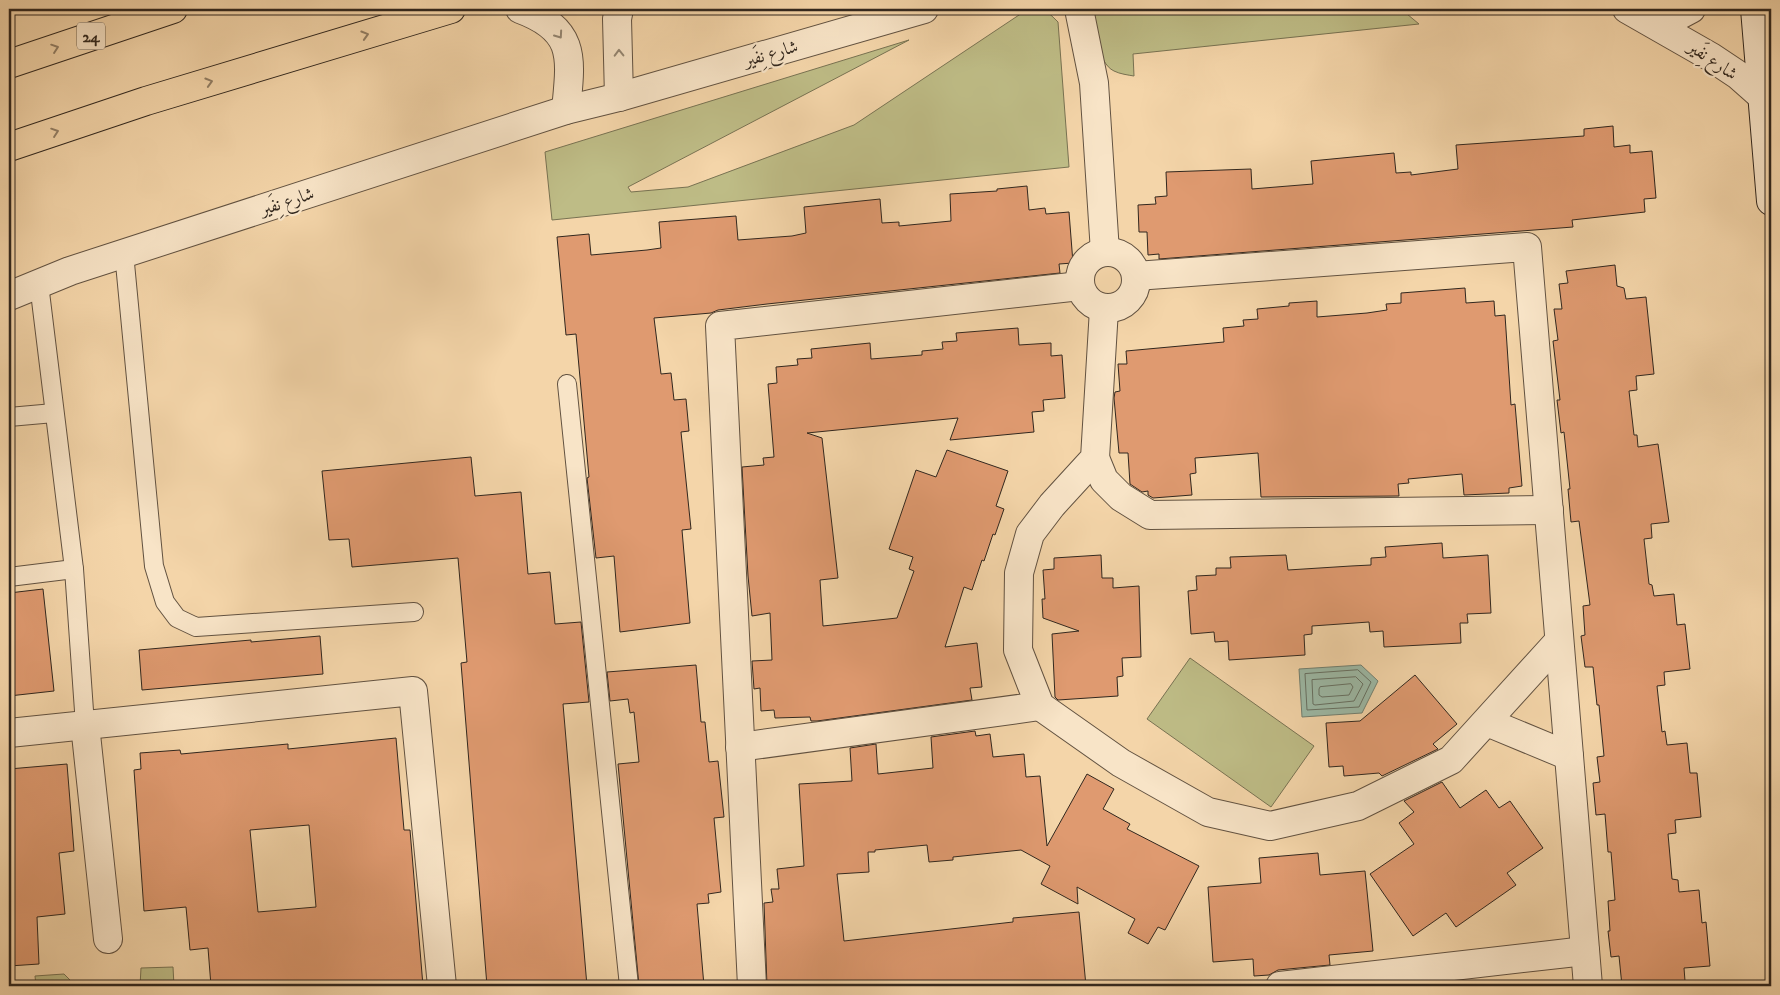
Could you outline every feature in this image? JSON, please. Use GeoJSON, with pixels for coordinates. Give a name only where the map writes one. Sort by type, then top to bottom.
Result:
{"type":"FeatureCollection","features":[{"type":"Feature","properties":{"kind":"main road","name":"24"},"geometry":{"type":"LineString","coordinates":[[9,64],[173,9]]}},
{"type":"Feature","properties":{"kind":"main road"},"geometry":{"type":"LineString","coordinates":[[9,147],[146,101],[451,9]]}},
{"type":"Feature","properties":{"kind":"street"},"geometry":{"type":"LineString","coordinates":[[520,9],[532,13],[552,25],[565,43],[570,65],[566,110]]}},
{"type":"Feature","properties":{"kind":"street"},"geometry":{"type":"LineString","coordinates":[[619,97],[617,19],[620,9]]}},
{"type":"Feature","properties":{"kind":"street","name":"شارع نِفَير"},"geometry":{"type":"LineString","coordinates":[[9,296],[124,253],[566,110],[619,97],[924,9]]}},
{"type":"Feature","properties":{"kind":"street"},"geometry":{"type":"LineString","coordinates":[[1079,9],[1094,83],[1105,252]]}},
{"type":"Feature","properties":{"kind":"street","name":"شارع نِفَير"},"geometry":{"type":"LineString","coordinates":[[1627,9],[1711,57],[1738,75],[1764,98]]}},
{"type":"Feature","properties":{"kind":"street","name":"شارع نِفَير"},"geometry":{"type":"LineString","coordinates":[[1659,26],[1691,9]]}},
{"type":"Feature","properties":{"kind":"street"},"geometry":{"type":"LineString","coordinates":[[1755,9],[1764,98],[1771,201]]}},
{"type":"Feature","properties":{"kind":"street"},"geometry":{"type":"LineString","coordinates":[[1136,276],[1527,246],[1588,986]]}},
{"type":"Feature","properties":{"kind":"street"},"geometry":{"type":"LineString","coordinates":[[1105,252],[1122,255],[1133,267],[1136,276],[1133,293],[1128,300],[1121,306],[1112,309],[1095,306],[1088,301],[1080,286],[1081,271],[1085,264],[1097,254],[1105,252]]}},
{"type":"Feature","properties":{"kind":"street"},"geometry":{"type":"LineString","coordinates":[[752,986],[720,326],[1080,286]]}},
{"type":"Feature","properties":{"kind":"street"},"geometry":{"type":"LineString","coordinates":[[1104,308],[1094,458],[1104,480],[1121,497],[1150,515],[1548,510]]}},
{"type":"Feature","properties":{"kind":"street"},"geometry":{"type":"LineString","coordinates":[[1094,458],[1052,505],[1030,534],[1019,573],[1018,650],[1040,706],[1121,763],[1208,812],[1270,826],[1358,806],[1451,760],[1559,641]]}},
{"type":"Feature","properties":{"kind":"street"},"geometry":{"type":"LineString","coordinates":[[9,733],[413,691],[442,986]]}},
{"type":"Feature","properties":{"kind":"street"},"geometry":{"type":"LineString","coordinates":[[740,747],[1040,706]]}},
{"type":"Feature","properties":{"kind":"street"},"geometry":{"type":"LineString","coordinates":[[1486,722],[1569,756]]}},
{"type":"Feature","properties":{"kind":"street"},"geometry":{"type":"LineString","coordinates":[[85,725],[108,939]]}},
{"type":"Feature","properties":{"kind":"street"},"geometry":{"type":"LineString","coordinates":[[1280,986],[1585,951]]}},
{"type":"Feature","properties":{"kind":"lane"},"geometry":{"type":"LineString","coordinates":[[124,253],[154,566],[165,602],[177,618],[196,627],[414,612]]}},
{"type":"Feature","properties":{"kind":"lane"},"geometry":{"type":"LineString","coordinates":[[39,284],[74,570],[85,725]]}},
{"type":"Feature","properties":{"kind":"lane"},"geometry":{"type":"LineString","coordinates":[[568,384],[628,986]]}},
{"type":"Feature","properties":{"kind":"lane"},"geometry":{"type":"LineString","coordinates":[[9,417],[54,413]]}},
{"type":"Feature","properties":{"kind":"lane"},"geometry":{"type":"LineString","coordinates":[[9,577],[74,570]]}},
{"type":"Feature","properties":{"kind":"shaded area"},"geometry":{"type":"Polygon","coordinates":[[[1028,9],[1045,11],[1058,22],[1069,167],[552,220],[545,152],[909,40],[628,187],[631,192],[688,187],[854,125],[1028,9]]]}},
{"type":"Feature","properties":{"kind":"shaded area"},"geometry":{"type":"Polygon","coordinates":[[[1094,9],[1401,9],[1419,24],[1133,54],[1134,76],[1121,74],[1108,67],[1100,52],[1094,9]]]}},
{"type":"Feature","properties":{"kind":"shaded area"},"geometry":{"type":"Polygon","coordinates":[[[1190,658],[1314,746],[1271,807],[1147,719],[1190,658]]]}},
{"type":"Feature","properties":{"kind":"shaded area"},"geometry":{"type":"Polygon","coordinates":[[[173,967],[174,986],[140,986],[141,968],[173,967]]]}},
{"type":"Feature","properties":{"kind":"shaded area"},"geometry":{"type":"Polygon","coordinates":[[[64,974],[76,986],[36,986],[35,976],[64,974]]]}},
{"type":"Feature","properties":{"kind":"water"},"geometry":{"type":"Polygon","coordinates":[[[1361,665],[1378,681],[1362,713],[1302,717],[1299,669],[1361,665]]]}},
{"type":"Feature","properties":{"kind":"building"},"geometry":{"type":"Polygon","coordinates":[[[1613,126],[1614,147],[1630,145],[1630,153],[1652,151],[1656,198],[1644,199],[1645,212],[1572,220],[1573,227],[1159,259],[1159,254],[1148,255],[1147,232],[1139,232],[1138,205],[1156,204],[1155,197],[1167,196],[1166,172],[1251,169],[1252,189],[1313,184],[1311,161],[1394,153],[1396,173],[1411,172],[1411,175],[1458,169],[1456,145],[1584,136],[1584,129],[1613,126]]]}},
{"type":"Feature","properties":{"kind":"building"},"geometry":{"type":"Polygon","coordinates":[[[1027,186],[1029,210],[1045,208],[1046,214],[1069,212],[1073,263],[1059,264],[1060,273],[654,318],[661,374],[671,373],[674,400],[686,399],[689,431],[681,432],[691,529],[682,530],[690,623],[620,632],[614,556],[596,558],[587,478],[589,477],[576,334],[566,335],[557,237],[589,234],[591,255],[647,250],[661,248],[659,222],[736,216],[738,240],[792,236],[806,233],[804,207],[880,199],[882,223],[899,222],[899,226],[951,221],[950,194],[997,191],[997,189],[1027,186]]]}},
{"type":"Feature","properties":{"kind":"building"},"geometry":{"type":"Polygon","coordinates":[[[1615,265],[1617,286],[1624,288],[1626,299],[1646,297],[1654,374],[1636,376],[1637,390],[1629,391],[1634,435],[1637,435],[1638,447],[1658,444],[1669,522],[1651,524],[1652,538],[1644,539],[1649,584],[1652,585],[1654,596],[1674,594],[1677,625],[1685,624],[1690,669],[1664,672],[1665,685],[1657,686],[1662,732],[1665,731],[1667,745],[1687,743],[1690,773],[1697,773],[1701,817],[1675,820],[1676,833],[1668,834],[1672,879],[1678,880],[1679,892],[1699,890],[1702,923],[1706,922],[1710,966],[1684,968],[1685,981],[1680,981],[1680,986],[1622,986],[1619,956],[1611,957],[1608,931],[1610,931],[1608,901],[1615,900],[1611,852],[1608,852],[1605,814],[1596,815],[1593,783],[1600,782],[1597,757],[1604,756],[1593,667],[1585,667],[1581,636],[1585,635],[1583,606],[1590,605],[1579,521],[1571,522],[1568,489],[1570,489],[1564,432],[1561,433],[1557,400],[1560,400],[1553,341],[1558,340],[1554,309],[1562,309],[1559,284],[1568,283],[1566,271],[1615,265]]]}},
{"type":"Feature","properties":{"kind":"building"},"geometry":{"type":"Polygon","coordinates":[[[1465,288],[1466,303],[1494,301],[1495,316],[1505,315],[1511,405],[1515,404],[1522,486],[1509,488],[1509,493],[1464,495],[1462,474],[1408,479],[1409,483],[1398,484],[1399,496],[1261,497],[1258,453],[1195,458],[1196,473],[1190,474],[1192,495],[1153,498],[1148,495],[1148,491],[1142,492],[1130,484],[1128,453],[1119,453],[1114,398],[1115,392],[1120,391],[1118,364],[1127,364],[1126,351],[1224,342],[1223,328],[1244,326],[1243,320],[1258,319],[1257,309],[1289,306],[1289,303],[1317,301],[1317,317],[1367,313],[1387,310],[1386,304],[1401,303],[1401,293],[1465,288]]]}},
{"type":"Feature","properties":{"kind":"building"},"geometry":{"type":"Polygon","coordinates":[[[1018,328],[1019,345],[1051,343],[1051,356],[1062,355],[1065,398],[1043,400],[1044,411],[1032,412],[1034,432],[950,440],[958,418],[807,433],[822,438],[838,578],[820,580],[823,626],[897,618],[914,571],[909,569],[913,557],[889,549],[916,470],[936,477],[947,450],[1008,471],[996,506],[1004,509],[995,535],[993,534],[984,561],[982,560],[972,590],[964,587],[945,647],[977,643],[982,687],[970,688],[972,700],[817,721],[811,721],[810,717],[775,718],[774,710],[761,711],[760,688],[754,689],[752,661],[772,660],[770,613],[752,616],[742,467],[764,465],[763,458],[774,457],[768,384],[777,383],[776,367],[798,365],[797,359],[812,358],[811,349],[870,343],[871,359],[922,355],[922,351],[943,349],[942,342],[957,341],[956,333],[1018,328]]]}},
{"type":"Feature","properties":{"kind":"building"},"geometry":{"type":"Polygon","coordinates":[[[471,457],[475,496],[521,492],[528,574],[550,572],[555,624],[581,622],[589,702],[563,704],[587,986],[487,986],[461,663],[467,662],[458,558],[352,567],[349,539],[329,540],[322,471],[471,457]]]}},
{"type":"Feature","properties":{"kind":"building"},"geometry":{"type":"Polygon","coordinates":[[[1442,543],[1443,558],[1488,555],[1491,613],[1467,614],[1468,623],[1460,623],[1461,643],[1384,647],[1383,631],[1370,632],[1369,622],[1312,626],[1312,634],[1304,635],[1305,655],[1229,660],[1228,641],[1215,642],[1214,632],[1191,634],[1188,591],[1197,590],[1196,576],[1216,575],[1216,568],[1231,568],[1230,557],[1286,555],[1288,570],[1371,565],[1371,558],[1386,557],[1385,547],[1442,543]]]}},
{"type":"Feature","properties":{"kind":"building"},"geometry":{"type":"Polygon","coordinates":[[[1101,555],[1102,578],[1113,578],[1113,588],[1139,586],[1141,657],[1122,658],[1123,676],[1117,677],[1118,696],[1058,700],[1055,697],[1052,634],[1079,631],[1043,618],[1042,599],[1045,599],[1043,570],[1054,569],[1054,558],[1101,555]]]}},
{"type":"Feature","properties":{"kind":"building"},"geometry":{"type":"Polygon","coordinates":[[[43,589],[54,691],[9,696],[9,593],[43,589]]]}},
{"type":"Feature","properties":{"kind":"building"},"geometry":{"type":"Polygon","coordinates":[[[320,636],[323,674],[142,690],[139,650],[320,636]]]}},
{"type":"Feature","properties":{"kind":"building"},"geometry":{"type":"Polygon","coordinates":[[[696,665],[701,722],[705,722],[709,762],[718,761],[724,817],[714,818],[721,892],[708,894],[709,903],[697,904],[704,986],[639,986],[618,764],[639,762],[634,712],[630,713],[628,699],[610,701],[607,672],[696,665]]]}},
{"type":"Feature","properties":{"kind":"building"},"geometry":{"type":"Polygon","coordinates":[[[1415,675],[1457,724],[1433,744],[1438,749],[1382,776],[1379,773],[1344,776],[1343,766],[1329,767],[1326,723],[1360,721],[1415,675]]]}},
{"type":"Feature","properties":{"kind":"building"},"geometry":{"type":"Polygon","coordinates":[[[975,731],[976,736],[990,734],[993,757],[1024,754],[1026,777],[1040,776],[1047,846],[1087,774],[1114,789],[1103,809],[1130,824],[1127,829],[1199,866],[1165,930],[1158,927],[1148,944],[1128,933],[1135,919],[1077,887],[1078,904],[1041,884],[1050,866],[1021,850],[953,857],[953,860],[929,862],[927,845],[875,850],[875,852],[868,852],[869,872],[837,874],[844,941],[1013,922],[1013,918],[1079,912],[1086,986],[1052,986],[1051,981],[1008,986],[767,986],[764,903],[773,902],[771,889],[779,889],[777,869],[804,866],[799,784],[852,781],[850,748],[876,744],[878,774],[933,768],[931,737],[975,731]]]}},
{"type":"Feature","properties":{"kind":"building"},"geometry":{"type":"Polygon","coordinates":[[[396,738],[404,830],[410,830],[423,986],[211,986],[208,948],[190,950],[186,907],[144,911],[134,770],[141,769],[140,753],[180,750],[181,754],[288,744],[288,749],[396,738]],[[309,825],[250,830],[258,912],[316,907],[309,825]]]}},
{"type":"Feature","properties":{"kind":"building"},"geometry":{"type":"Polygon","coordinates":[[[67,764],[74,851],[59,853],[65,914],[37,917],[39,964],[9,966],[9,769],[67,764]]]}},
{"type":"Feature","properties":{"kind":"building"},"geometry":{"type":"Polygon","coordinates":[[[1442,782],[1460,808],[1486,790],[1499,808],[1510,801],[1543,848],[1507,873],[1516,885],[1456,927],[1446,913],[1413,936],[1370,874],[1414,844],[1399,823],[1414,812],[1404,801],[1442,782]]]}},
{"type":"Feature","properties":{"kind":"building"},"geometry":{"type":"Polygon","coordinates":[[[1318,853],[1320,875],[1365,871],[1373,951],[1329,955],[1330,965],[1278,970],[1269,975],[1254,976],[1253,959],[1213,962],[1208,887],[1261,883],[1259,858],[1318,853]]]}}]}
